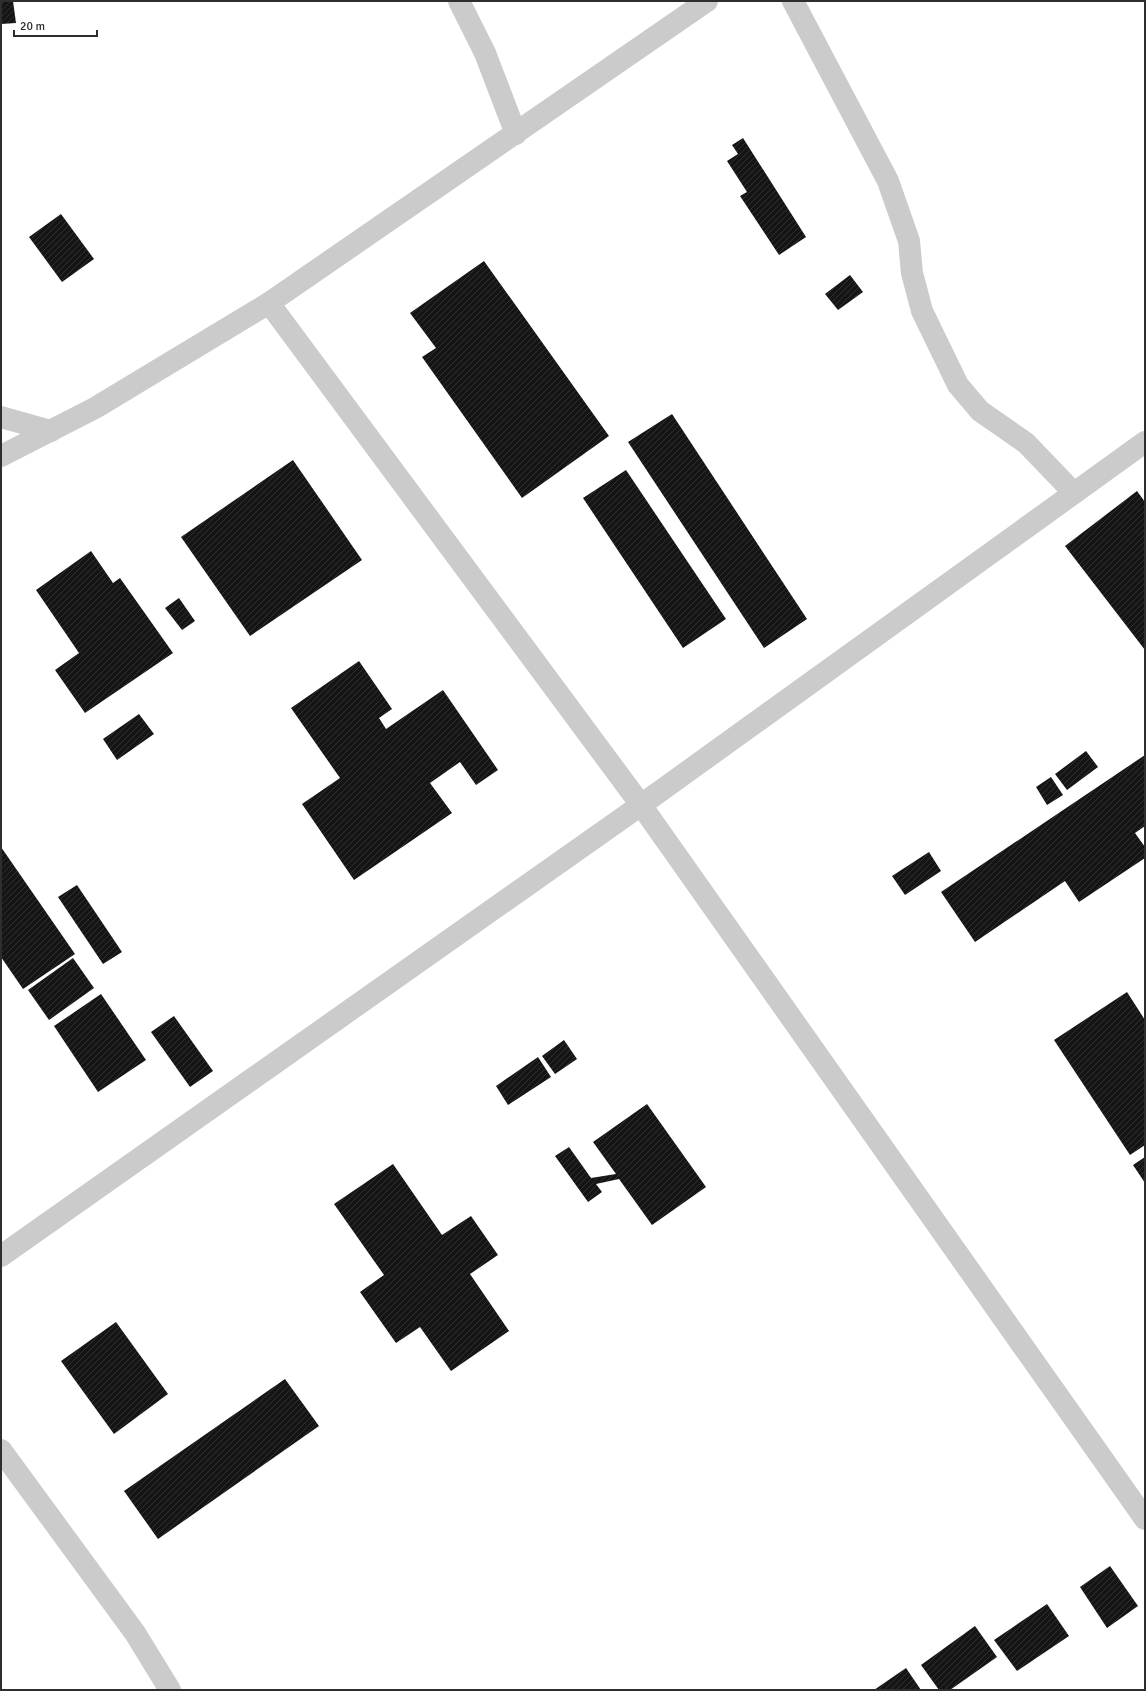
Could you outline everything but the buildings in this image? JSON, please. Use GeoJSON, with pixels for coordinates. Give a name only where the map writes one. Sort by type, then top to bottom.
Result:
{"type":"FeatureCollection","features":[{"type":"Feature","properties":{"kind":"street"},"geometry":{"type":"LineString","coordinates":[[459,1],[486,53],[516,134]]}},
{"type":"Feature","properties":{"kind":"street"},"geometry":{"type":"LineString","coordinates":[[1,456],[95,408],[269,303],[707,1]]}},
{"type":"Feature","properties":{"kind":"street"},"geometry":{"type":"LineString","coordinates":[[793,1],[888,181],[909,241],[912,273],[922,310],[958,385],[980,411],[1026,443],[1074,493]]}},
{"type":"Feature","properties":{"kind":"street"},"geometry":{"type":"LineString","coordinates":[[269,303],[641,805],[1145,1519]]}},
{"type":"Feature","properties":{"kind":"street"},"geometry":{"type":"LineString","coordinates":[[1,417],[51,431]]}},
{"type":"Feature","properties":{"kind":"street"},"geometry":{"type":"LineString","coordinates":[[1,1256],[641,805],[1145,442]]}},
{"type":"Feature","properties":{"kind":"street"},"geometry":{"type":"LineString","coordinates":[[1,1450],[135,1633],[170,1690]]}}]}
